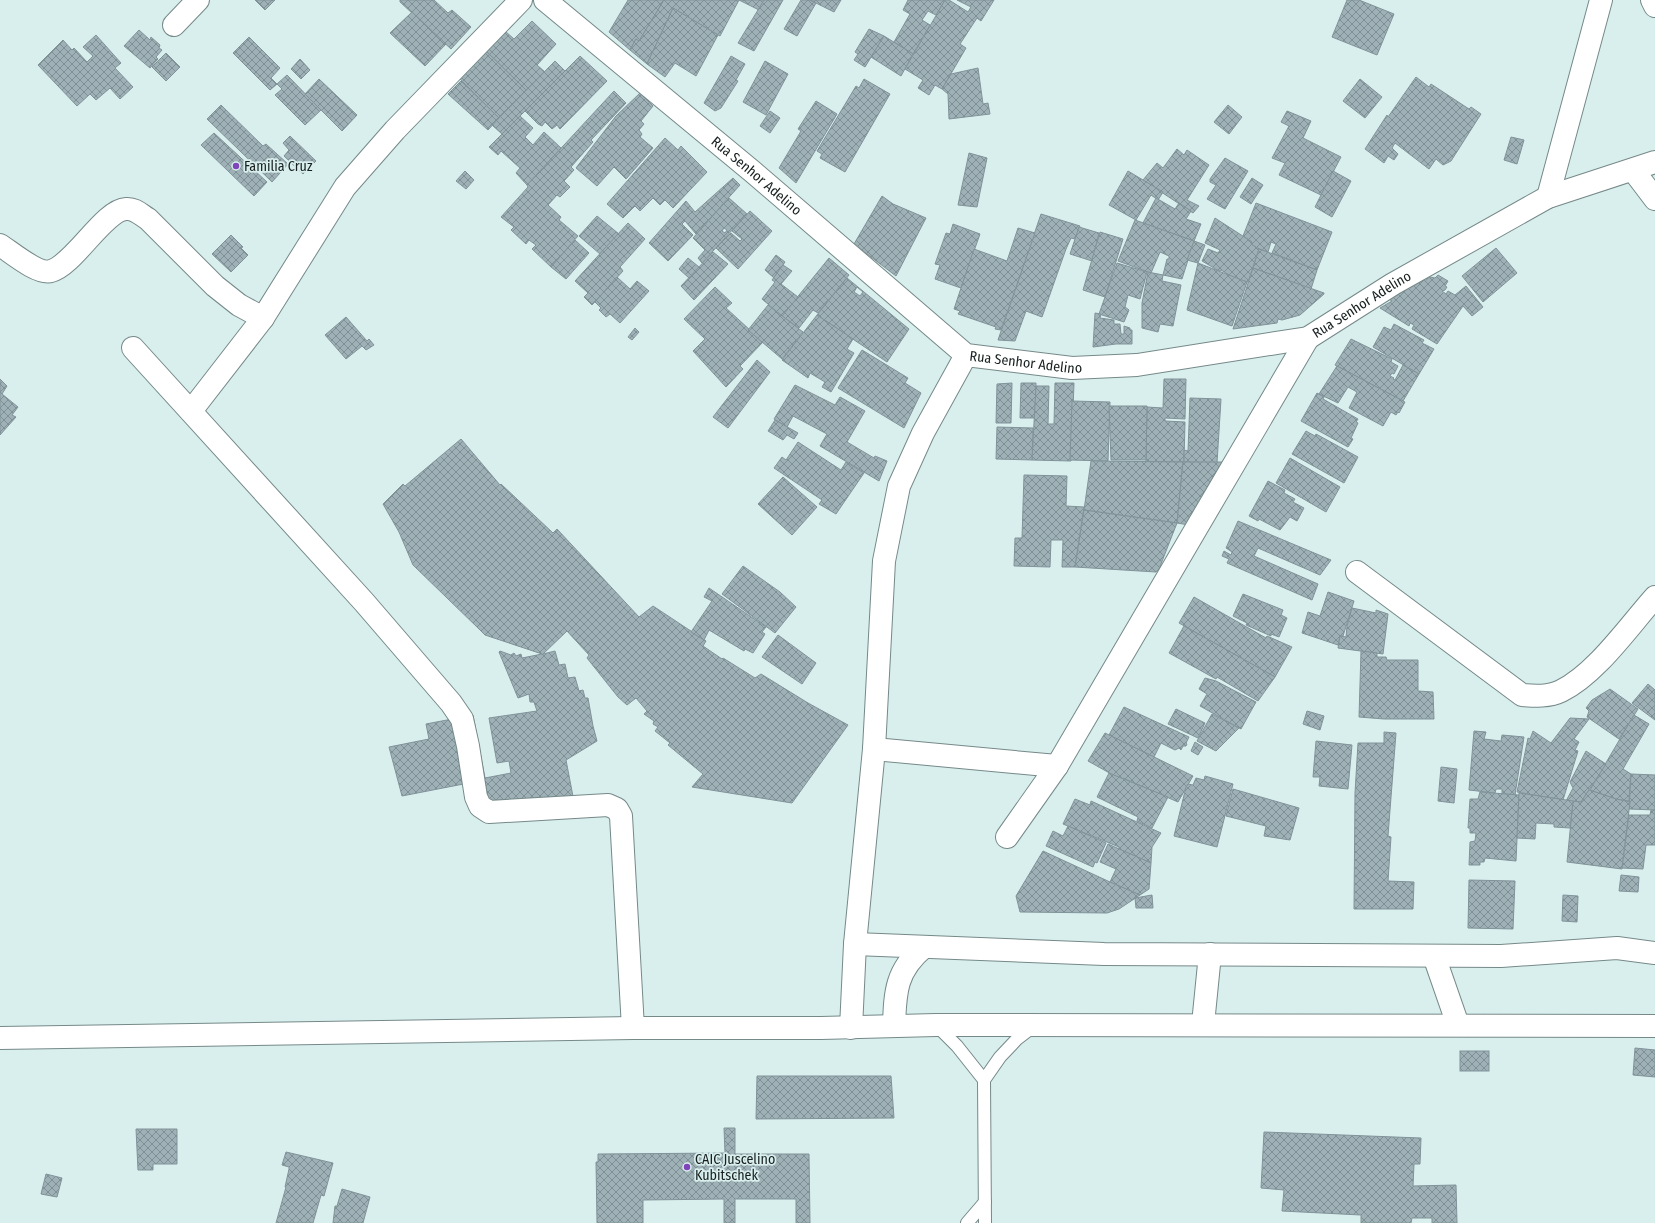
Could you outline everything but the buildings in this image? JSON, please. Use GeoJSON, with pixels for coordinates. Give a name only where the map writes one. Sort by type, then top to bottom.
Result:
{"type":"FeatureCollection","features":[{"type":"Feature","properties":{"kind":"street"},"geometry":{"type":"LineString","coordinates":[[174,25],[198,0]]}},
{"type":"Feature","properties":{"kind":"street"},"geometry":{"type":"LineString","coordinates":[[191,411],[263,318],[345,187],[395,130],[521,0]]}},
{"type":"Feature","properties":{"kind":"street","name":"Rua Senhor Adelino"},"geometry":{"type":"LineString","coordinates":[[545,0],[753,172],[966,355],[1072,368],[1130,366],[1308,338],[1393,284],[1548,197],[1655,162]]}},
{"type":"Feature","properties":{"kind":"street"},"geometry":{"type":"LineString","coordinates":[[1548,197],[1601,0]]}},
{"type":"Feature","properties":{"kind":"street"},"geometry":{"type":"LineString","coordinates":[[1652,0],[1655,6]]}},
{"type":"Feature","properties":{"kind":"street"},"geometry":{"type":"LineString","coordinates":[[1633,170],[1655,199]]}},
{"type":"Feature","properties":{"kind":"street"},"geometry":{"type":"LineString","coordinates":[[0,245],[40,270],[51,271],[65,262],[114,213],[126,209],[135,210],[148,219],[215,286],[239,305],[263,318]]}},
{"type":"Feature","properties":{"kind":"street"},"geometry":{"type":"LineString","coordinates":[[1007,837],[1057,766],[1308,338]]}},
{"type":"Feature","properties":{"kind":"street"},"geometry":{"type":"LineString","coordinates":[[133,348],[364,602],[451,703],[462,719],[476,797],[480,806],[489,812],[608,805],[617,809],[621,816],[633,1028]]}},
{"type":"Feature","properties":{"kind":"street"},"geometry":{"type":"LineString","coordinates":[[851,1028],[855,944],[865,824],[874,749],[884,561],[899,486],[923,433],[966,355]]}},
{"type":"Feature","properties":{"kind":"street"},"geometry":{"type":"LineString","coordinates":[[1357,572],[1522,695],[1540,696],[1561,691],[1588,673],[1655,597]]}},
{"type":"Feature","properties":{"kind":"street"},"geometry":{"type":"LineString","coordinates":[[874,749],[1057,766]]}},
{"type":"Feature","properties":{"kind":"street"},"geometry":{"type":"LineString","coordinates":[[855,944],[1104,954],[1501,956],[1617,948],[1655,953]]}},
{"type":"Feature","properties":{"kind":"street"},"geometry":{"type":"LineString","coordinates":[[894,1026],[895,996],[905,966],[924,947]]}},
{"type":"Feature","properties":{"kind":"street"},"geometry":{"type":"LineString","coordinates":[[1203,1024],[1210,954]]}},
{"type":"Feature","properties":{"kind":"street"},"geometry":{"type":"LineString","coordinates":[[1434,956],[1458,1025]]}},
{"type":"Feature","properties":{"kind":"street"},"geometry":{"type":"LineString","coordinates":[[0,1038],[633,1028],[851,1028],[936,1025],[1203,1024],[1655,1026]]}},
{"type":"Feature","properties":{"kind":"lane"},"geometry":{"type":"LineString","coordinates":[[936,1025],[957,1046],[984,1080]]}},
{"type":"Feature","properties":{"kind":"lane"},"geometry":{"type":"LineString","coordinates":[[985,1223],[984,1080],[1000,1057],[1017,1039],[1036,1025]]}},
{"type":"Feature","properties":{"kind":"lane"},"geometry":{"type":"LineString","coordinates":[[967,1223],[985,1202]]}},
{"type":"Feature","properties":{"kind":"place","name":"Familia Cruz"},"geometry":{"type":"Point","coordinates":[236,166]}},
{"type":"Feature","properties":{"kind":"place","name":"CAIC Juscelino Kubitschek"},"geometry":{"type":"Point","coordinates":[687,1167]}}]}
